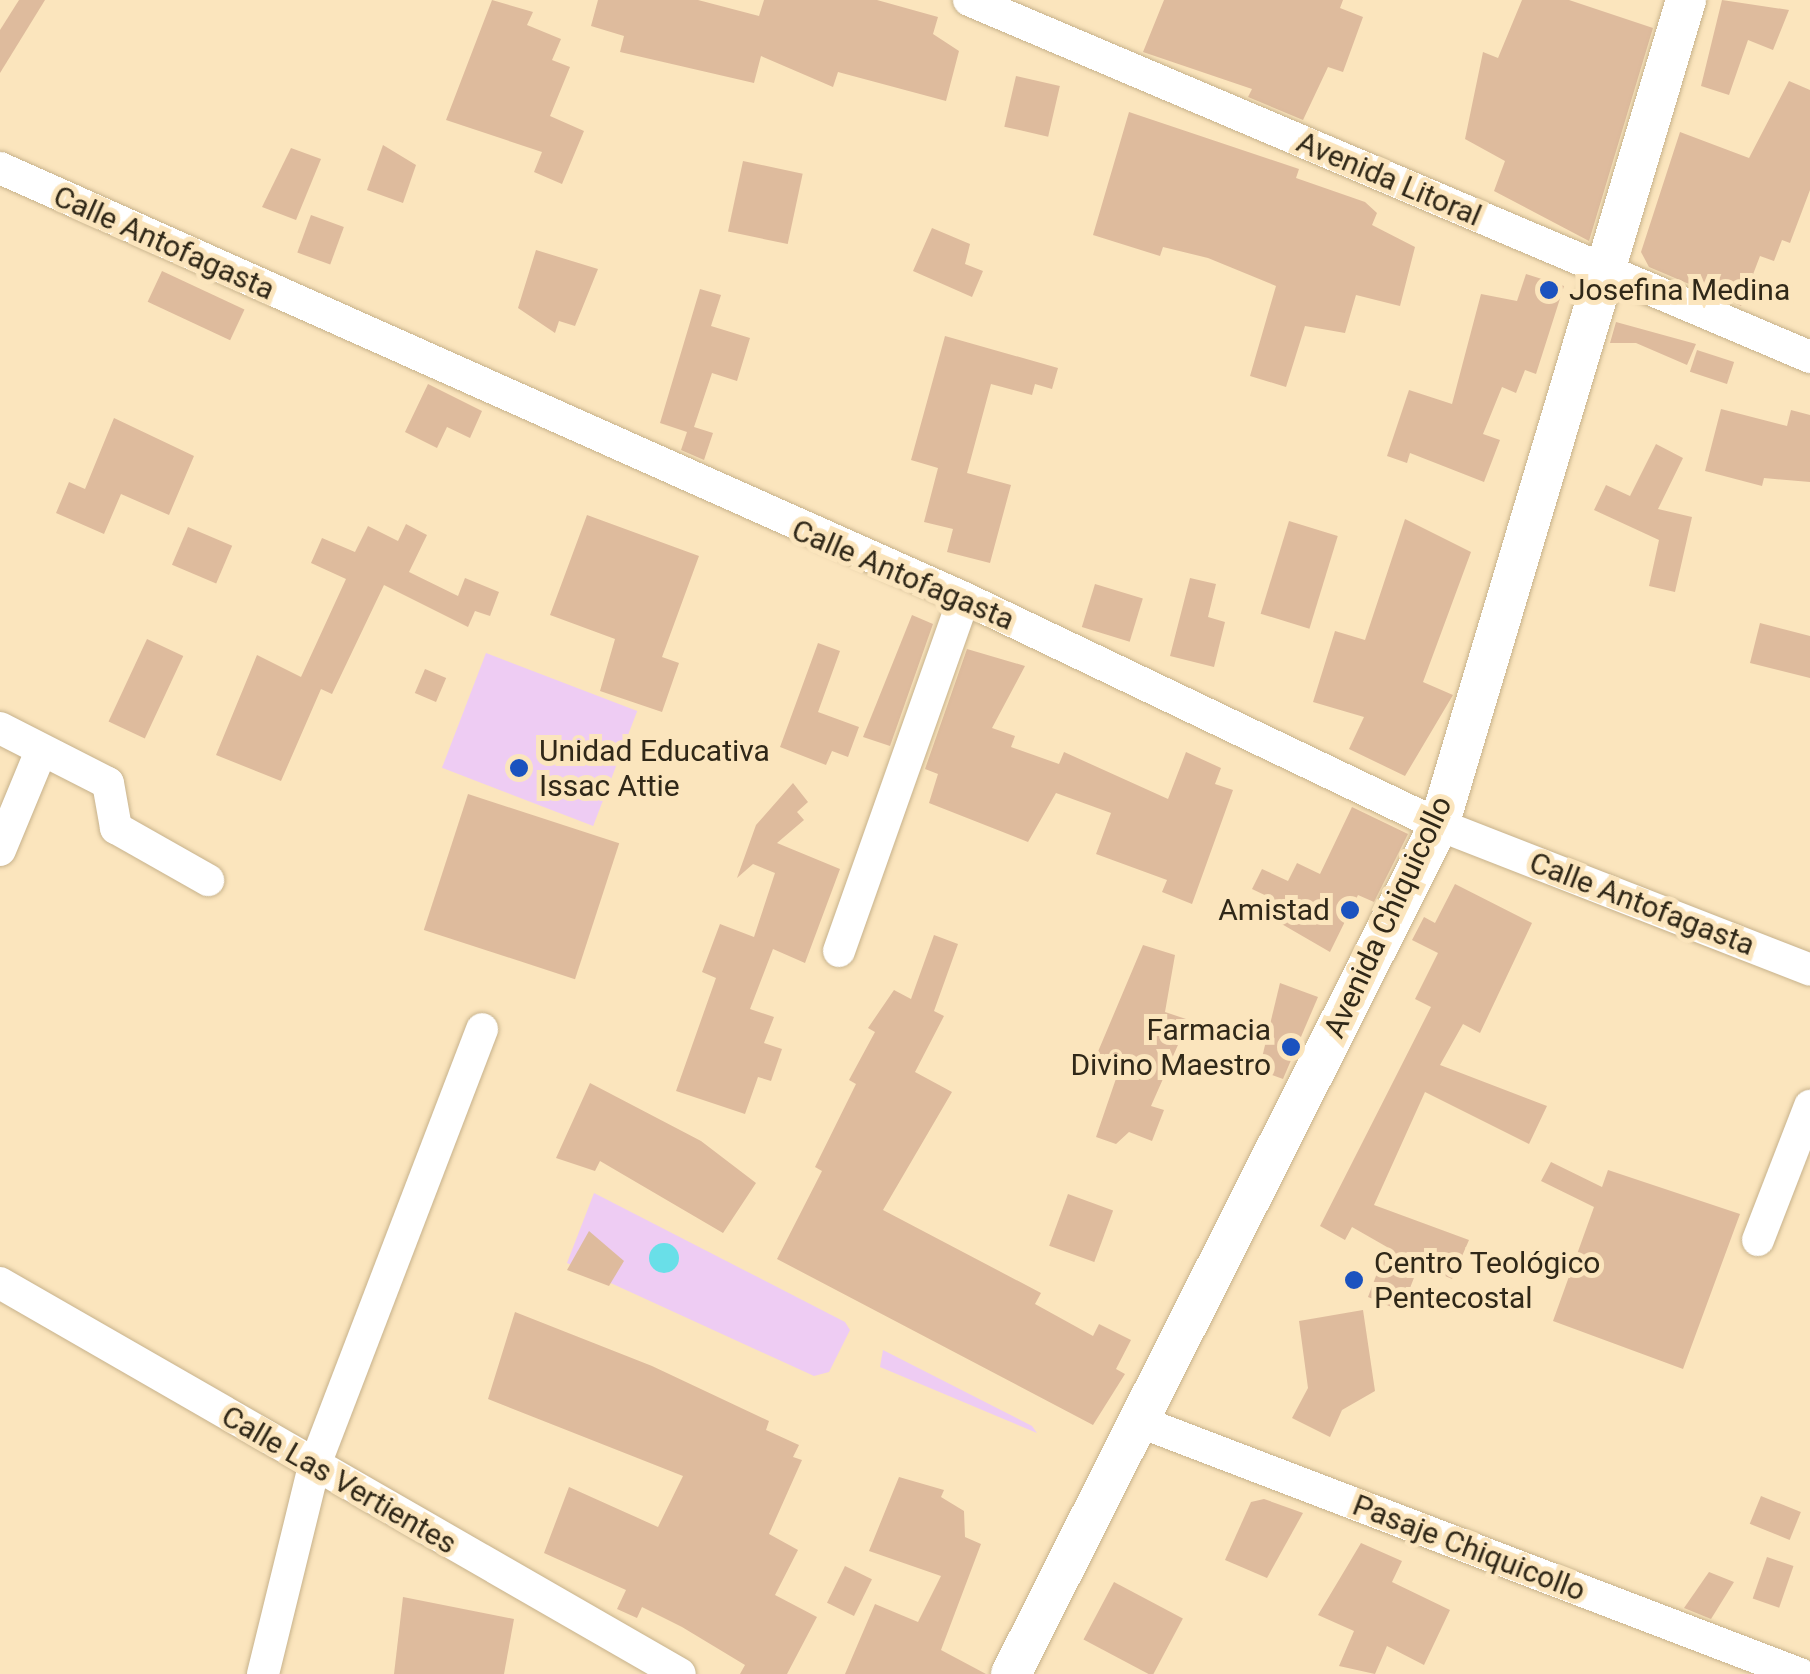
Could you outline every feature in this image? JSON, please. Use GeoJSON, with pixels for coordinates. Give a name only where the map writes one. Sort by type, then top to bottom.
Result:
{"type":"FeatureCollection","features":[{"type":"Feature","properties":{"kind":"main road","name":"Avenida Chiquicollo"},"geometry":{"type":"LineString","coordinates":[[1011,1674],[1113,1454],[1138,1421],[1439,825],[1601,269],[1686,0]]}},
{"type":"Feature","properties":{"kind":"street","name":"Avenida Litoral"},"geometry":{"type":"LineString","coordinates":[[969,0],[1810,356]]}},
{"type":"Feature","properties":{"kind":"street","name":"Calle Antofagasta"},"geometry":{"type":"LineString","coordinates":[[0,168],[964,598],[1439,825],[1810,970]]}},
{"type":"Feature","properties":{"kind":"street"},"geometry":{"type":"LineString","coordinates":[[839,951],[964,598]]}},
{"type":"Feature","properties":{"kind":"street"},"geometry":{"type":"LineString","coordinates":[[0,728],[108,783],[116,828],[208,880]]}},
{"type":"Feature","properties":{"kind":"street"},"geometry":{"type":"LineString","coordinates":[[0,850],[41,751]]}},
{"type":"Feature","properties":{"kind":"street"},"geometry":{"type":"LineString","coordinates":[[263,1674],[314,1467],[482,1028]]}},
{"type":"Feature","properties":{"kind":"street"},"geometry":{"type":"LineString","coordinates":[[1758,1240],[1807,1127]]}},
{"type":"Feature","properties":{"kind":"street","name":"Calle Las Vertientes"},"geometry":{"type":"LineString","coordinates":[[0,1283],[680,1674]]}},
{"type":"Feature","properties":{"kind":"street","name":"Pasaje Chiquicollo"},"geometry":{"type":"LineString","coordinates":[[1138,1421],[1800,1674]]}},
{"type":"Feature","properties":{"kind":"shaded area"},"geometry":{"type":"Polygon","coordinates":[[[486,653],[637,711],[593,826],[442,768],[486,653]]]}},
{"type":"Feature","properties":{"kind":"shaded area"},"geometry":{"type":"Polygon","coordinates":[[[594,1193],[845,1322],[850,1330],[829,1372],[814,1376],[567,1263],[594,1193]]]}},
{"type":"Feature","properties":{"kind":"shaded area"},"geometry":{"type":"Polygon","coordinates":[[[883,1350],[1032,1426],[1037,1433],[880,1367],[883,1350]]]}},
{"type":"Feature","properties":{"kind":"water"},"geometry":{"type":"Polygon","coordinates":[[[664,1243],[675,1247],[679,1258],[675,1269],[664,1273],[653,1269],[649,1258],[653,1247],[664,1243]]]}},
{"type":"Feature","properties":{"kind":"building"},"geometry":{"type":"Polygon","coordinates":[[[19,0],[45,0],[0,73],[0,30],[19,0]]]}},
{"type":"Feature","properties":{"kind":"building"},"geometry":{"type":"Polygon","coordinates":[[[492,0],[533,12],[527,25],[561,39],[552,60],[570,67],[550,116],[584,131],[562,184],[534,172],[542,152],[446,120],[492,0]]]}},
{"type":"Feature","properties":{"kind":"building"},"geometry":{"type":"Polygon","coordinates":[[[598,0],[698,0],[759,16],[764,0],[877,0],[938,17],[933,34],[959,51],[946,101],[838,72],[833,87],[761,56],[754,83],[620,52],[624,36],[591,26],[598,0]]]}},
{"type":"Feature","properties":{"kind":"building"},"geometry":{"type":"Polygon","coordinates":[[[1164,0],[1343,0],[1340,8],[1363,17],[1343,72],[1328,67],[1303,120],[1248,97],[1252,89],[1143,52],[1164,0]]]}},
{"type":"Feature","properties":{"kind":"building"},"geometry":{"type":"Polygon","coordinates":[[[1522,0],[1569,0],[1653,28],[1589,241],[1494,191],[1505,161],[1465,139],[1483,52],[1498,58],[1522,0]]]}},
{"type":"Feature","properties":{"kind":"building"},"geometry":{"type":"Polygon","coordinates":[[[1722,0],[1789,10],[1773,50],[1748,40],[1729,95],[1701,86],[1722,0]]]}},
{"type":"Feature","properties":{"kind":"building"},"geometry":{"type":"Polygon","coordinates":[[[1016,76],[1060,86],[1048,137],[1004,127],[1016,76]]]}},
{"type":"Feature","properties":{"kind":"building"},"geometry":{"type":"Polygon","coordinates":[[[1789,81],[1810,90],[1810,190],[1790,243],[1782,240],[1774,261],[1760,256],[1741,306],[1649,267],[1641,252],[1680,132],[1749,158],[1789,81]]]}},
{"type":"Feature","properties":{"kind":"building"},"geometry":{"type":"Polygon","coordinates":[[[1129,112],[1299,169],[1296,178],[1365,202],[1377,213],[1372,225],[1415,247],[1400,306],[1356,295],[1345,333],[1305,326],[1286,387],[1250,376],[1276,286],[1208,258],[1163,247],[1160,256],[1093,235],[1129,112]]]}},
{"type":"Feature","properties":{"kind":"building"},"geometry":{"type":"Polygon","coordinates":[[[383,145],[416,165],[403,203],[367,190],[383,145]]]}},
{"type":"Feature","properties":{"kind":"building"},"geometry":{"type":"Polygon","coordinates":[[[291,148],[321,159],[296,220],[262,207],[291,148]]]}},
{"type":"Feature","properties":{"kind":"building"},"geometry":{"type":"Polygon","coordinates":[[[743,161],[803,174],[788,244],[728,231],[743,161]]]}},
{"type":"Feature","properties":{"kind":"building"},"geometry":{"type":"Polygon","coordinates":[[[311,215],[344,227],[330,265],[297,253],[311,215]]]}},
{"type":"Feature","properties":{"kind":"building"},"geometry":{"type":"Polygon","coordinates":[[[932,228],[970,244],[965,264],[983,271],[972,297],[913,271],[932,228]]]}},
{"type":"Feature","properties":{"kind":"building"},"geometry":{"type":"Polygon","coordinates":[[[536,250],[598,269],[575,326],[559,321],[555,333],[518,308],[536,250]]]}},
{"type":"Feature","properties":{"kind":"building"},"geometry":{"type":"Polygon","coordinates":[[[162,271],[244,309],[230,340],[148,302],[162,271]]]}},
{"type":"Feature","properties":{"kind":"building"},"geometry":{"type":"Polygon","coordinates":[[[1526,274],[1564,286],[1536,374],[1525,370],[1516,393],[1502,387],[1483,434],[1500,440],[1484,482],[1410,453],[1407,463],[1387,456],[1409,390],[1452,404],[1481,294],[1517,301],[1526,274]]]}},
{"type":"Feature","properties":{"kind":"building"},"geometry":{"type":"Polygon","coordinates":[[[700,289],[721,295],[711,326],[750,338],[737,381],[712,373],[694,427],[713,433],[704,460],[681,450],[687,432],[660,423],[700,289]]]}},
{"type":"Feature","properties":{"kind":"building"},"geometry":{"type":"Polygon","coordinates":[[[1616,322],[1696,344],[1687,365],[1636,343],[1610,343],[1616,322]]]}},
{"type":"Feature","properties":{"kind":"building"},"geometry":{"type":"Polygon","coordinates":[[[945,336],[1058,368],[1052,389],[1035,384],[1032,395],[991,384],[967,473],[1011,485],[990,563],[947,552],[953,529],[924,522],[938,468],[911,460],[945,336]]]}},
{"type":"Feature","properties":{"kind":"building"},"geometry":{"type":"Polygon","coordinates":[[[1697,350],[1734,362],[1727,384],[1690,372],[1697,350]]]}},
{"type":"Feature","properties":{"kind":"building"},"geometry":{"type":"Polygon","coordinates":[[[428,384],[482,411],[470,438],[447,427],[437,448],[405,432],[428,384]]]}},
{"type":"Feature","properties":{"kind":"building"},"geometry":{"type":"Polygon","coordinates":[[[1721,409],[1787,426],[1791,410],[1810,415],[1810,482],[1764,478],[1762,486],[1705,471],[1721,409]]]}},
{"type":"Feature","properties":{"kind":"building"},"geometry":{"type":"Polygon","coordinates":[[[114,418],[194,456],[169,515],[121,494],[104,534],[56,513],[69,482],[85,489],[114,418]]]}},
{"type":"Feature","properties":{"kind":"building"},"geometry":{"type":"Polygon","coordinates":[[[1656,444],[1683,458],[1658,509],[1692,517],[1675,592],[1649,586],[1659,540],[1594,510],[1606,485],[1630,496],[1656,444]]]}},
{"type":"Feature","properties":{"kind":"building"},"geometry":{"type":"Polygon","coordinates":[[[587,515],[699,556],[662,657],[679,663],[662,712],[600,691],[615,639],[550,615],[587,515]]]}},
{"type":"Feature","properties":{"kind":"building"},"geometry":{"type":"Polygon","coordinates":[[[1405,519],[1471,552],[1423,682],[1453,695],[1405,776],[1349,749],[1364,717],[1313,702],[1335,631],[1365,640],[1405,519]]]}},
{"type":"Feature","properties":{"kind":"building"},"geometry":{"type":"Polygon","coordinates":[[[1289,521],[1338,536],[1309,629],[1261,614],[1289,521]]]}},
{"type":"Feature","properties":{"kind":"building"},"geometry":{"type":"Polygon","coordinates":[[[406,524],[427,535],[409,572],[458,596],[465,578],[499,592],[490,616],[475,611],[468,627],[384,585],[332,694],[321,689],[281,781],[216,755],[257,655],[301,677],[346,579],[311,563],[322,538],[355,552],[368,526],[398,541],[406,524]]]}},
{"type":"Feature","properties":{"kind":"building"},"geometry":{"type":"Polygon","coordinates":[[[188,527],[232,546],[216,583],[172,565],[188,527]]]}},
{"type":"Feature","properties":{"kind":"building"},"geometry":{"type":"Polygon","coordinates":[[[1190,578],[1216,584],[1208,617],[1225,622],[1214,667],[1170,656],[1190,578]]]}},
{"type":"Feature","properties":{"kind":"building"},"geometry":{"type":"Polygon","coordinates":[[[1095,584],[1143,599],[1130,642],[1082,627],[1095,584]]]}},
{"type":"Feature","properties":{"kind":"building"},"geometry":{"type":"Polygon","coordinates":[[[912,615],[933,624],[890,746],[863,737],[912,615]]]}},
{"type":"Feature","properties":{"kind":"building"},"geometry":{"type":"Polygon","coordinates":[[[1760,623],[1810,636],[1810,678],[1750,663],[1760,623]]]}},
{"type":"Feature","properties":{"kind":"building"},"geometry":{"type":"Polygon","coordinates":[[[147,639],[183,656],[145,738],[109,721],[147,639]]]}},
{"type":"Feature","properties":{"kind":"building"},"geometry":{"type":"Polygon","coordinates":[[[818,643],[840,651],[818,712],[859,727],[848,757],[832,751],[826,765],[780,747],[818,643]]]}},
{"type":"Feature","properties":{"kind":"building"},"geometry":{"type":"Polygon","coordinates":[[[967,649],[1025,666],[992,728],[1015,736],[1011,747],[1059,764],[1064,752],[1168,799],[1186,752],[1221,768],[1215,784],[1233,790],[1192,904],[1162,892],[1167,880],[1096,854],[1111,813],[1056,793],[1028,842],[929,803],[938,774],[925,769],[967,649]]]}},
{"type":"Feature","properties":{"kind":"building"},"geometry":{"type":"Polygon","coordinates":[[[425,669],[446,678],[436,702],[415,693],[425,669]]]}},
{"type":"Feature","properties":{"kind":"building"},"geometry":{"type":"Polygon","coordinates":[[[793,783],[808,802],[797,812],[804,820],[777,843],[840,869],[805,963],[773,949],[750,1009],[774,1017],[764,1043],[782,1049],[771,1081],[758,1077],[745,1114],[676,1091],[716,978],[702,972],[720,924],[754,937],[775,873],[753,864],[737,878],[756,825],[793,783]]]}},
{"type":"Feature","properties":{"kind":"building"},"geometry":{"type":"Polygon","coordinates":[[[468,794],[619,843],[575,979],[424,930],[468,794]]]}},
{"type":"Feature","properties":{"kind":"building"},"geometry":{"type":"Polygon","coordinates":[[[1352,807],[1408,834],[1374,902],[1358,895],[1330,952],[1268,916],[1275,900],[1252,889],[1262,869],[1288,881],[1297,863],[1320,874],[1352,807]]]}},
{"type":"Feature","properties":{"kind":"building"},"geometry":{"type":"Polygon","coordinates":[[[1455,884],[1532,923],[1480,1033],[1463,1024],[1440,1065],[1547,1106],[1529,1144],[1425,1092],[1374,1205],[1469,1240],[1452,1279],[1419,1265],[1401,1311],[1368,1297],[1387,1247],[1352,1227],[1345,1240],[1320,1226],[1431,1007],[1415,999],[1438,953],[1412,940],[1424,917],[1435,923],[1455,884]]]}},
{"type":"Feature","properties":{"kind":"building"},"geometry":{"type":"Polygon","coordinates":[[[934,935],[958,944],[934,1011],[944,1016],[915,1072],[952,1092],[883,1210],[1041,1293],[1035,1304],[1093,1336],[1099,1324],[1131,1340],[1116,1369],[1125,1374],[1093,1425],[777,1259],[822,1171],[815,1167],[856,1084],[849,1080],[875,1032],[868,1028],[894,990],[911,999],[934,935]]]}},
{"type":"Feature","properties":{"kind":"building"},"geometry":{"type":"Polygon","coordinates":[[[1143,945],[1175,955],[1165,1012],[1189,1020],[1151,1106],[1164,1110],[1152,1141],[1129,1132],[1116,1144],[1096,1137],[1121,1064],[1097,1054],[1143,945]]]}},
{"type":"Feature","properties":{"kind":"building"},"geometry":{"type":"Polygon","coordinates":[[[1280,983],[1318,997],[1283,1079],[1259,1070],[1280,983]]]}},
{"type":"Feature","properties":{"kind":"building"},"geometry":{"type":"Polygon","coordinates":[[[590,1083],[701,1141],[756,1183],[723,1233],[600,1161],[595,1171],[556,1158],[590,1083]]]}},
{"type":"Feature","properties":{"kind":"building"},"geometry":{"type":"Polygon","coordinates":[[[1551,1162],[1602,1187],[1608,1170],[1740,1214],[1683,1369],[1553,1321],[1594,1207],[1541,1181],[1551,1162]]]}},
{"type":"Feature","properties":{"kind":"building"},"geometry":{"type":"Polygon","coordinates":[[[1068,1194],[1113,1210],[1094,1262],[1049,1246],[1068,1194]]]}},
{"type":"Feature","properties":{"kind":"building"},"geometry":{"type":"Polygon","coordinates":[[[589,1231],[624,1261],[609,1286],[567,1270],[589,1231]]]}},
{"type":"Feature","properties":{"kind":"building"},"geometry":{"type":"Polygon","coordinates":[[[1363,1310],[1375,1391],[1342,1410],[1330,1437],[1292,1418],[1308,1388],[1299,1321],[1363,1310]]]}},
{"type":"Feature","properties":{"kind":"building"},"geometry":{"type":"Polygon","coordinates":[[[515,1312],[652,1366],[769,1421],[766,1430],[799,1445],[793,1457],[802,1460],[769,1534],[798,1550],[775,1595],[817,1617],[787,1674],[740,1674],[745,1665],[682,1627],[642,1607],[637,1618],[617,1609],[626,1590],[544,1553],[569,1487],[658,1527],[683,1476],[488,1399],[515,1312]]]}},
{"type":"Feature","properties":{"kind":"building"},"geometry":{"type":"Polygon","coordinates":[[[899,1477],[944,1490],[941,1497],[964,1511],[965,1537],[981,1544],[941,1650],[986,1674],[845,1674],[875,1604],[918,1622],[941,1576],[869,1551],[899,1477]]]}},
{"type":"Feature","properties":{"kind":"building"},"geometry":{"type":"Polygon","coordinates":[[[1761,1496],[1801,1512],[1790,1540],[1750,1524],[1761,1496]]]}},
{"type":"Feature","properties":{"kind":"building"},"geometry":{"type":"Polygon","coordinates":[[[1264,1499],[1303,1513],[1267,1578],[1225,1560],[1251,1502],[1264,1499]]]}},
{"type":"Feature","properties":{"kind":"building"},"geometry":{"type":"Polygon","coordinates":[[[1361,1543],[1402,1561],[1392,1582],[1450,1610],[1424,1665],[1387,1646],[1375,1674],[1339,1666],[1354,1631],[1318,1615],[1361,1543]]]}},
{"type":"Feature","properties":{"kind":"building"},"geometry":{"type":"Polygon","coordinates":[[[1767,1557],[1793,1566],[1779,1608],[1753,1599],[1767,1557]]]}},
{"type":"Feature","properties":{"kind":"building"},"geometry":{"type":"Polygon","coordinates":[[[845,1566],[872,1579],[854,1616],[827,1603],[845,1566]]]}},
{"type":"Feature","properties":{"kind":"building"},"geometry":{"type":"Polygon","coordinates":[[[1709,1572],[1734,1582],[1711,1619],[1684,1608],[1709,1572]]]}},
{"type":"Feature","properties":{"kind":"building"},"geometry":{"type":"Polygon","coordinates":[[[1114,1582],[1183,1619],[1153,1674],[1083,1639],[1114,1582]]]}},
{"type":"Feature","properties":{"kind":"building"},"geometry":{"type":"Polygon","coordinates":[[[403,1597],[514,1619],[504,1674],[394,1674],[403,1597]]]}},
{"type":"Feature","properties":{"kind":"place","name":"Josefina Medina"},"geometry":{"type":"Point","coordinates":[1549,290]}},
{"type":"Feature","properties":{"kind":"place","name":"Unidad Educativa Issac Attie"},"geometry":{"type":"Point","coordinates":[519,768]}},
{"type":"Feature","properties":{"kind":"place","name":"Amistad"},"geometry":{"type":"Point","coordinates":[1350,910]}},
{"type":"Feature","properties":{"kind":"place","name":"Farmacia Divino Maestro"},"geometry":{"type":"Point","coordinates":[1291,1047]}},
{"type":"Feature","properties":{"kind":"place","name":"Centro Teológico Pentecostal"},"geometry":{"type":"Point","coordinates":[1354,1280]}}]}
